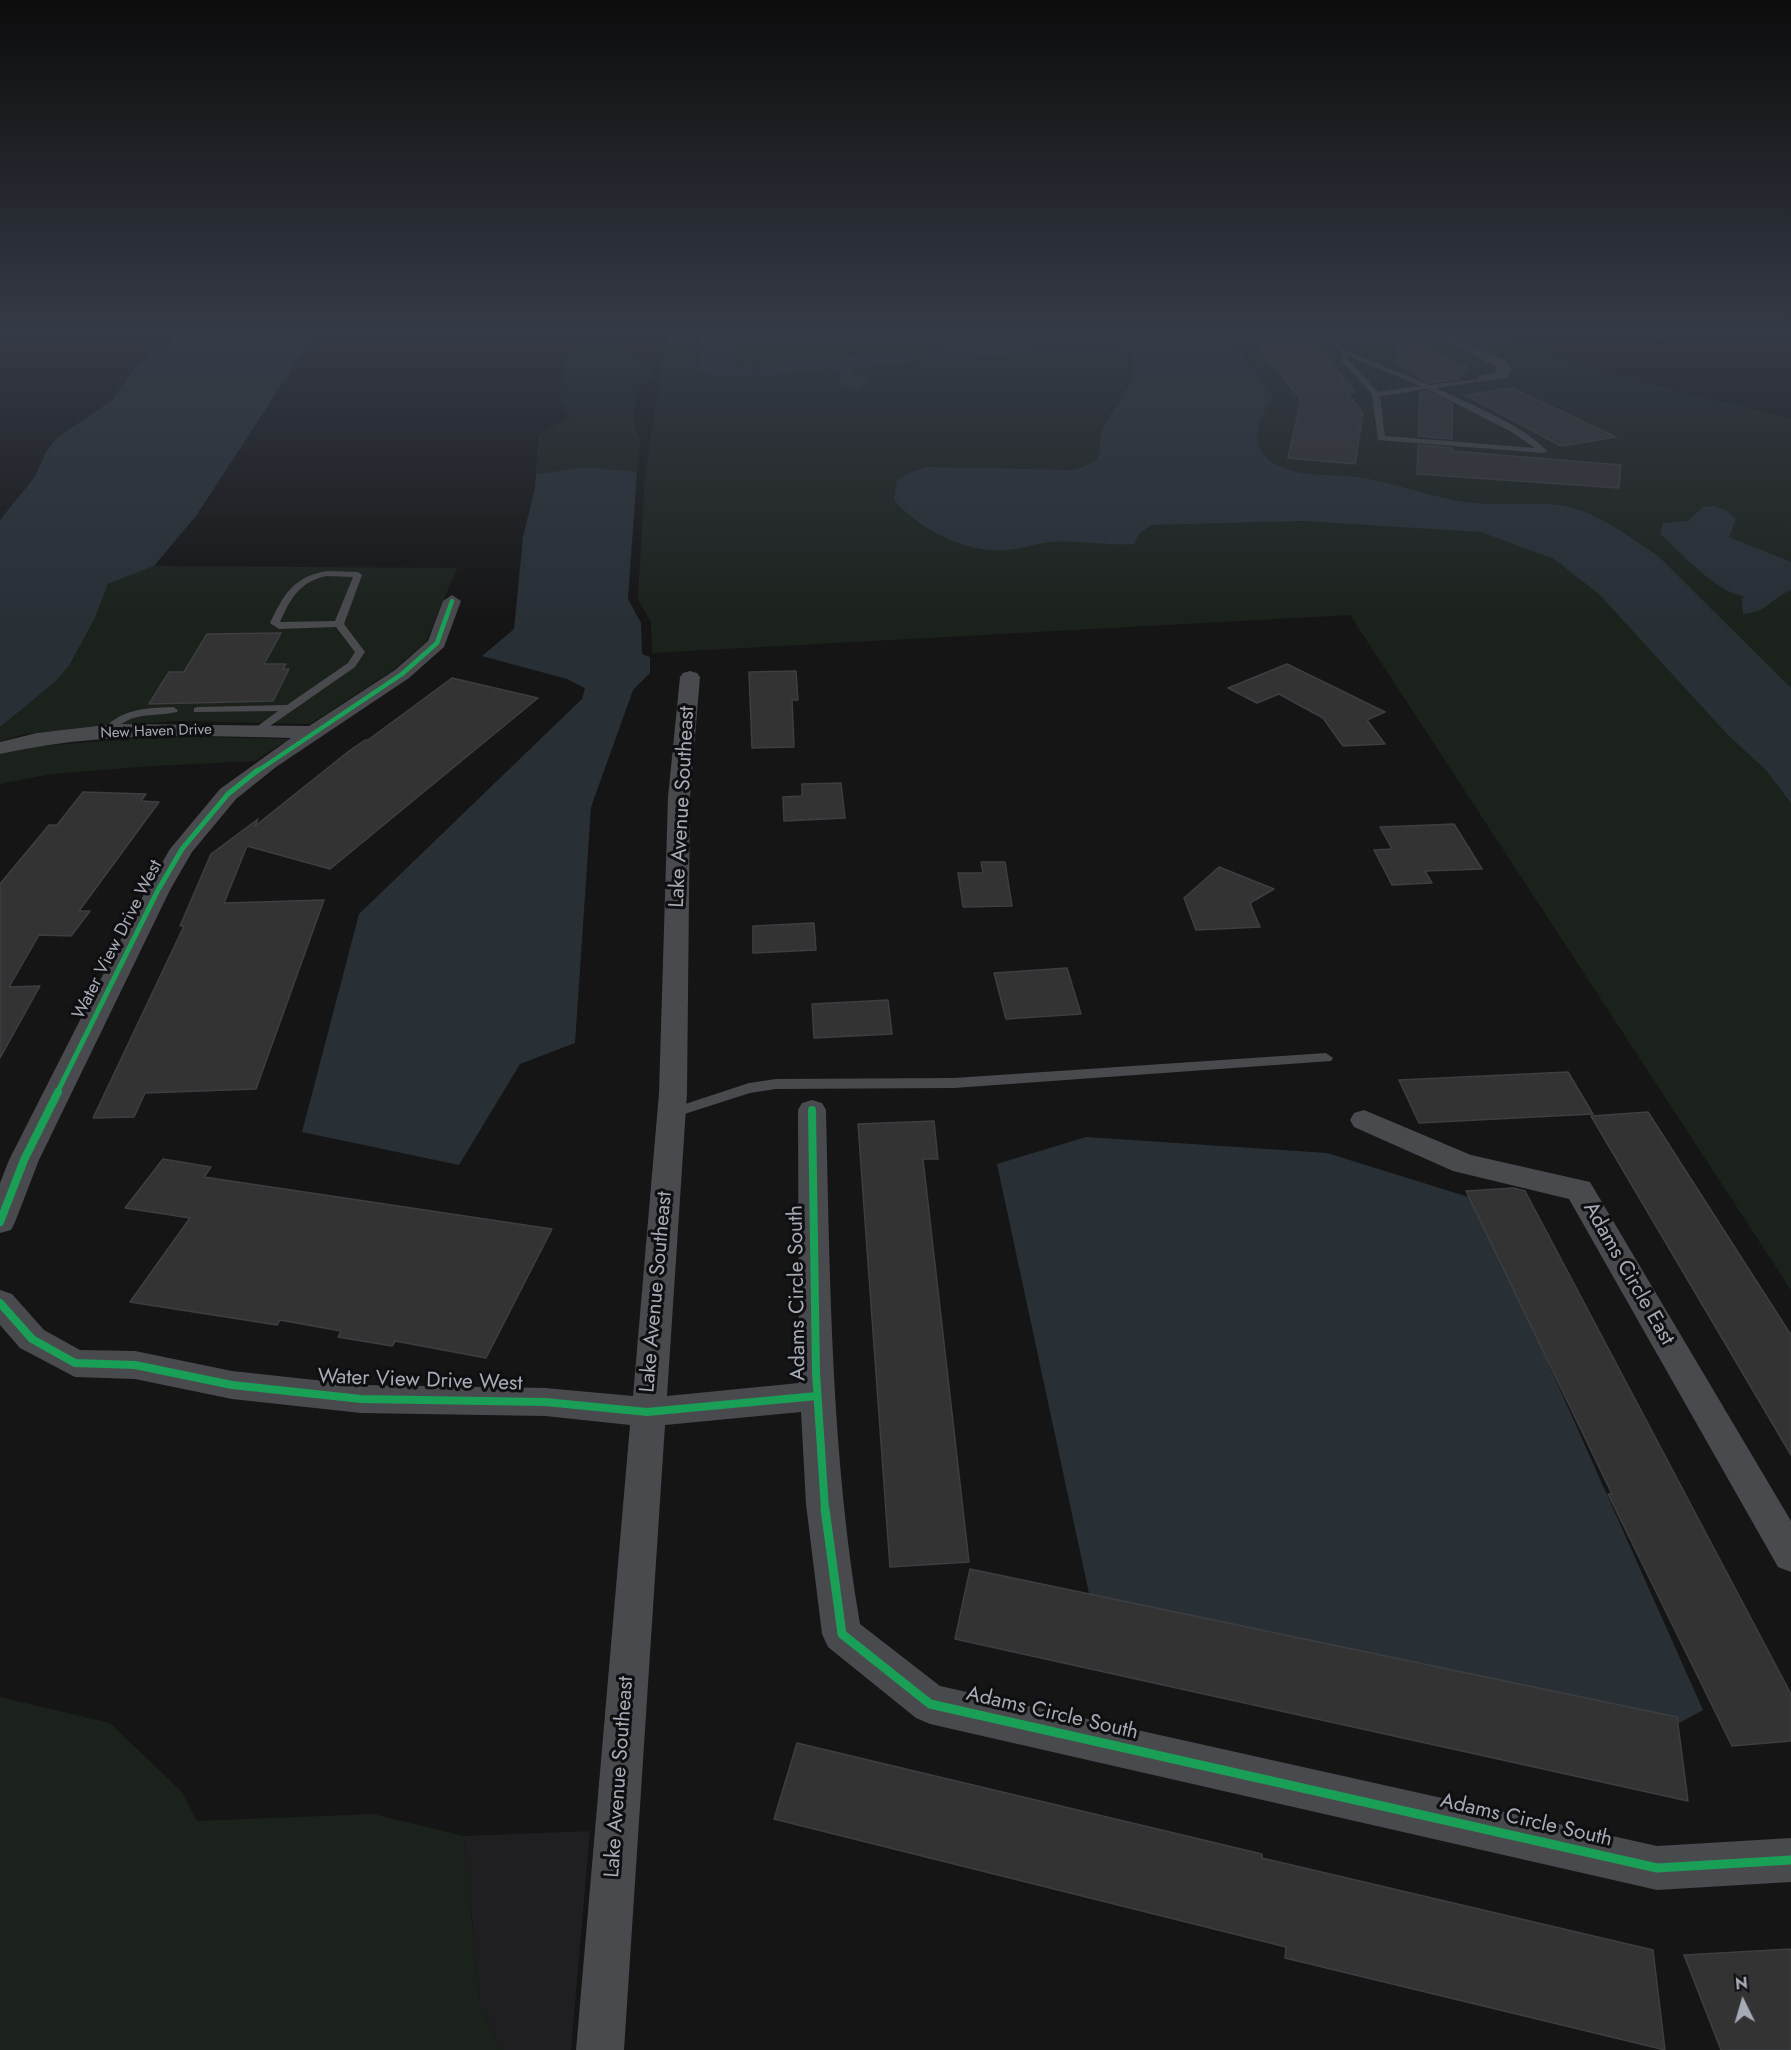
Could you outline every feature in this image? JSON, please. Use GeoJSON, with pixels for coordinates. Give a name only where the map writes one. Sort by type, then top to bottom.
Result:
{"type":"FeatureCollection","features":[{"type":"Feature","properties":{"kind":"street","name":"Water View Drive West"},"geometry":{"type":"LineString","coordinates":[[0,1222],[24,1160],[158,890],[182,849],[228,794],[268,762],[402,674],[437,643],[452,601]]}},
{"type":"Feature","properties":{"kind":"street","name":"Lake Avenue Southeast"},"geometry":{"type":"LineString","coordinates":[[600,2050],[647,1412],[672,1113],[678,975],[680,797],[690,677]]}},
{"type":"Feature","properties":{"kind":"street","name":"New Haven Drive"},"geometry":{"type":"LineString","coordinates":[[0,747],[28,740],[168,729],[314,732]]}},
{"type":"Feature","properties":{"kind":"street","name":"Adams Circle South"},"geometry":{"type":"LineString","coordinates":[[812,1110],[817,1396],[832,1580],[842,1634],[930,1704],[1657,1868],[1791,1860]]}},
{"type":"Feature","properties":{"kind":"street","name":"Adams Circle East"},"geometry":{"type":"LineString","coordinates":[[1364,1120],[1464,1164],[1579,1190],[1791,1555]]}},
{"type":"Feature","properties":{"kind":"street","name":"Water View Drive West"},"geometry":{"type":"LineString","coordinates":[[0,1303],[32,1338],[75,1363],[135,1365],[232,1385],[361,1400],[545,1402],[647,1412],[817,1396]]}},
{"type":"Feature","properties":{"kind":"lane"},"geometry":{"type":"LineString","coordinates":[[1380,428],[1381,438],[1388,441],[1543,451],[1507,428]]}},
{"type":"Feature","properties":{"kind":"lane"},"geometry":{"type":"LineString","coordinates":[[358,575],[339,624],[279,626],[275,623],[294,586],[303,580],[313,576],[358,575]]}},
{"type":"Feature","properties":{"kind":"lane"},"geometry":{"type":"LineString","coordinates":[[256,730],[352,665],[360,652],[339,624]]}},
{"type":"Feature","properties":{"kind":"lane"},"geometry":{"type":"LineString","coordinates":[[198,710],[290,708]]}},
{"type":"Feature","properties":{"kind":"lane"},"geometry":{"type":"LineString","coordinates":[[105,733],[116,719],[131,713],[173,710]]}},
{"type":"Feature","properties":{"kind":"lane"},"geometry":{"type":"LineString","coordinates":[[672,1113],[749,1088],[776,1084],[954,1083],[1326,1058]]}},
{"type":"Feature","properties":{"kind":"shaded area"},"geometry":{"type":"Polygon","coordinates":[[[72,428],[254,428],[196,516],[154,566],[108,584],[95,618],[69,666],[55,682],[0,727],[0,520],[34,478],[47,450],[57,438],[72,428]]]}},
{"type":"Feature","properties":{"kind":"shaded area"},"geometry":{"type":"Polygon","coordinates":[[[551,428],[635,428],[641,439],[637,472],[587,467],[536,474],[538,435],[551,428]]]}},
{"type":"Feature","properties":{"kind":"shaded area"},"geometry":{"type":"Polygon","coordinates":[[[652,428],[1791,428],[1791,1290],[1350,615],[652,653],[651,622],[638,599],[645,477],[652,428]]]}},
{"type":"Feature","properties":{"kind":"shaded area"},"geometry":{"type":"Polygon","coordinates":[[[1103,428],[1258,428],[1257,436],[1261,451],[1275,464],[1294,472],[1362,478],[1442,498],[1474,503],[1558,505],[1582,511],[1604,521],[1657,555],[1791,688],[1791,803],[1766,770],[1728,735],[1599,594],[1554,559],[1481,532],[1302,521],[1151,525],[1139,534],[1134,544],[1050,542],[994,551],[978,549],[946,538],[917,521],[894,500],[897,480],[927,467],[1074,470],[1095,461],[1099,456],[1103,428]]]}},
{"type":"Feature","properties":{"kind":"shaded area"},"geometry":{"type":"Polygon","coordinates":[[[587,467],[637,472],[628,599],[641,623],[642,654],[650,657],[650,673],[633,690],[591,807],[575,1043],[520,1064],[459,1165],[302,1132],[359,914],[582,699],[585,688],[567,679],[482,656],[514,629],[523,537],[535,488],[536,474],[587,467]]]}},
{"type":"Feature","properties":{"kind":"shaded area"},"geometry":{"type":"Polygon","coordinates":[[[1715,506],[1727,511],[1736,519],[1729,537],[1791,562],[1791,590],[1758,611],[1743,614],[1742,599],[1745,597],[1710,580],[1660,534],[1663,523],[1688,521],[1703,507],[1715,506]]]}},
{"type":"Feature","properties":{"kind":"shaded area"},"geometry":{"type":"Polygon","coordinates":[[[154,566],[457,568],[426,642],[392,671],[310,724],[173,721],[26,734],[0,741],[0,727],[55,682],[69,666],[95,618],[108,584],[154,566]]]}},
{"type":"Feature","properties":{"kind":"shaded area"},"geometry":{"type":"Polygon","coordinates":[[[164,736],[289,739],[255,761],[51,774],[0,784],[0,754],[27,747],[164,736]]]}},
{"type":"Feature","properties":{"kind":"shaded area"},"geometry":{"type":"Polygon","coordinates":[[[1086,1137],[1327,1153],[1475,1199],[1703,1710],[1672,1727],[1090,1598],[997,1164],[1086,1137]]]}},
{"type":"Feature","properties":{"kind":"shaded area"},"geometry":{"type":"Polygon","coordinates":[[[0,1697],[110,1723],[182,1792],[197,1821],[373,1814],[464,1836],[480,2005],[501,2050],[0,2050],[0,1697]]]}},
{"type":"Feature","properties":{"kind":"shaded area"},"geometry":{"type":"Polygon","coordinates":[[[590,1831],[571,2050],[501,2050],[480,2005],[464,1836],[590,1831]]]}},
{"type":"Feature","properties":{"kind":"building"},"geometry":{"type":"Polygon","coordinates":[[[1295,428],[1361,428],[1355,464],[1288,458],[1295,428]]]}},
{"type":"Feature","properties":{"kind":"building"},"geometry":{"type":"Polygon","coordinates":[[[1418,428],[1452,428],[1452,439],[1418,436],[1418,428]]]}},
{"type":"Feature","properties":{"kind":"building"},"geometry":{"type":"Polygon","coordinates":[[[1526,428],[1596,428],[1616,437],[1561,446],[1526,428]]]}},
{"type":"Feature","properties":{"kind":"building"},"geometry":{"type":"Polygon","coordinates":[[[1418,445],[1452,448],[1452,451],[1621,465],[1619,488],[1417,474],[1418,445]]]}},
{"type":"Feature","properties":{"kind":"building"},"geometry":{"type":"Polygon","coordinates":[[[281,633],[264,664],[286,664],[283,669],[289,669],[273,701],[149,704],[169,672],[184,672],[207,634],[281,633]]]}},
{"type":"Feature","properties":{"kind":"building"},"geometry":{"type":"Polygon","coordinates":[[[1287,664],[1385,712],[1367,720],[1385,744],[1343,746],[1323,718],[1279,694],[1257,703],[1228,688],[1287,664]]]}},
{"type":"Feature","properties":{"kind":"building"},"geometry":{"type":"Polygon","coordinates":[[[796,671],[798,700],[792,700],[794,747],[752,748],[749,672],[796,671]]]}},
{"type":"Feature","properties":{"kind":"building"},"geometry":{"type":"Polygon","coordinates":[[[452,678],[538,698],[330,869],[247,846],[224,903],[324,900],[256,1089],[145,1093],[134,1117],[93,1118],[184,926],[180,926],[211,854],[258,819],[255,826],[349,751],[368,740],[452,678]]]}},
{"type":"Feature","properties":{"kind":"building"},"geometry":{"type":"Polygon","coordinates":[[[841,783],[845,818],[784,821],[783,797],[802,796],[802,784],[841,783]]]}},
{"type":"Feature","properties":{"kind":"building"},"geometry":{"type":"Polygon","coordinates":[[[83,792],[146,794],[141,801],[159,802],[79,911],[90,911],[71,936],[39,935],[9,987],[40,986],[0,1058],[0,884],[49,825],[57,825],[83,792]]]}},
{"type":"Feature","properties":{"kind":"building"},"geometry":{"type":"Polygon","coordinates":[[[1454,824],[1482,869],[1425,871],[1432,883],[1392,885],[1374,850],[1392,849],[1380,827],[1454,824]]]}},
{"type":"Feature","properties":{"kind":"building"},"geometry":{"type":"Polygon","coordinates":[[[981,862],[1005,862],[1012,906],[963,907],[958,873],[983,873],[981,862]]]}},
{"type":"Feature","properties":{"kind":"building"},"geometry":{"type":"Polygon","coordinates":[[[1219,867],[1274,889],[1250,903],[1260,927],[1196,930],[1184,898],[1219,867]]]}},
{"type":"Feature","properties":{"kind":"building"},"geometry":{"type":"Polygon","coordinates":[[[814,923],[816,950],[753,953],[753,926],[814,923]]]}},
{"type":"Feature","properties":{"kind":"building"},"geometry":{"type":"Polygon","coordinates":[[[1067,968],[1081,1014],[1006,1019],[994,973],[1067,968]]]}},
{"type":"Feature","properties":{"kind":"building"},"geometry":{"type":"Polygon","coordinates":[[[888,1000],[892,1034],[814,1038],[812,1004],[888,1000]]]}},
{"type":"Feature","properties":{"kind":"building"},"geometry":{"type":"Polygon","coordinates":[[[1568,1072],[1593,1114],[1419,1123],[1399,1080],[1568,1072]]]}},
{"type":"Feature","properties":{"kind":"building"},"geometry":{"type":"Polygon","coordinates":[[[1648,1112],[1791,1335],[1791,1455],[1591,1116],[1648,1112]]]}},
{"type":"Feature","properties":{"kind":"building"},"geometry":{"type":"Polygon","coordinates":[[[934,1121],[938,1159],[923,1159],[969,1562],[890,1567],[858,1124],[934,1121]]]}},
{"type":"Feature","properties":{"kind":"building"},"geometry":{"type":"Polygon","coordinates":[[[163,1159],[211,1167],[204,1177],[552,1229],[486,1358],[395,1341],[392,1346],[338,1337],[341,1331],[280,1320],[277,1325],[130,1302],[190,1218],[125,1208],[163,1159]]]}},
{"type":"Feature","properties":{"kind":"building"},"geometry":{"type":"Polygon","coordinates":[[[1514,1188],[1525,1191],[1791,1694],[1791,1741],[1732,1746],[1608,1494],[1612,1494],[1466,1191],[1514,1188]]]}},
{"type":"Feature","properties":{"kind":"building"},"geometry":{"type":"Polygon","coordinates":[[[970,1569],[1677,1717],[1688,1801],[955,1639],[970,1569]]]}},
{"type":"Feature","properties":{"kind":"building"},"geometry":{"type":"Polygon","coordinates":[[[797,1743],[1262,1854],[1262,1858],[1653,1950],[1665,2050],[1285,1958],[1286,1947],[774,1819],[797,1743]]]}},
{"type":"Feature","properties":{"kind":"building"},"geometry":{"type":"Polygon","coordinates":[[[1791,1949],[1791,2050],[1721,2050],[1684,1955],[1791,1949]]]}},
{"type":"Feature","properties":{"kind":"cycle path"},"geometry":{"type":"LineString","coordinates":[[0,1222],[24,1160],[158,890],[182,849],[228,794],[268,762],[402,674],[437,643],[452,601]]}},
{"type":"Feature","properties":{"kind":"cycle path"},"geometry":{"type":"LineString","coordinates":[[812,1110],[814,1307],[819,1439],[824,1504],[842,1634],[930,1704],[1657,1868],[1791,1860]]}},
{"type":"Feature","properties":{"kind":"cycle path"},"geometry":{"type":"LineString","coordinates":[[0,1303],[32,1339],[75,1363],[135,1365],[232,1385],[361,1399],[545,1402],[647,1412],[817,1396]]}}]}
